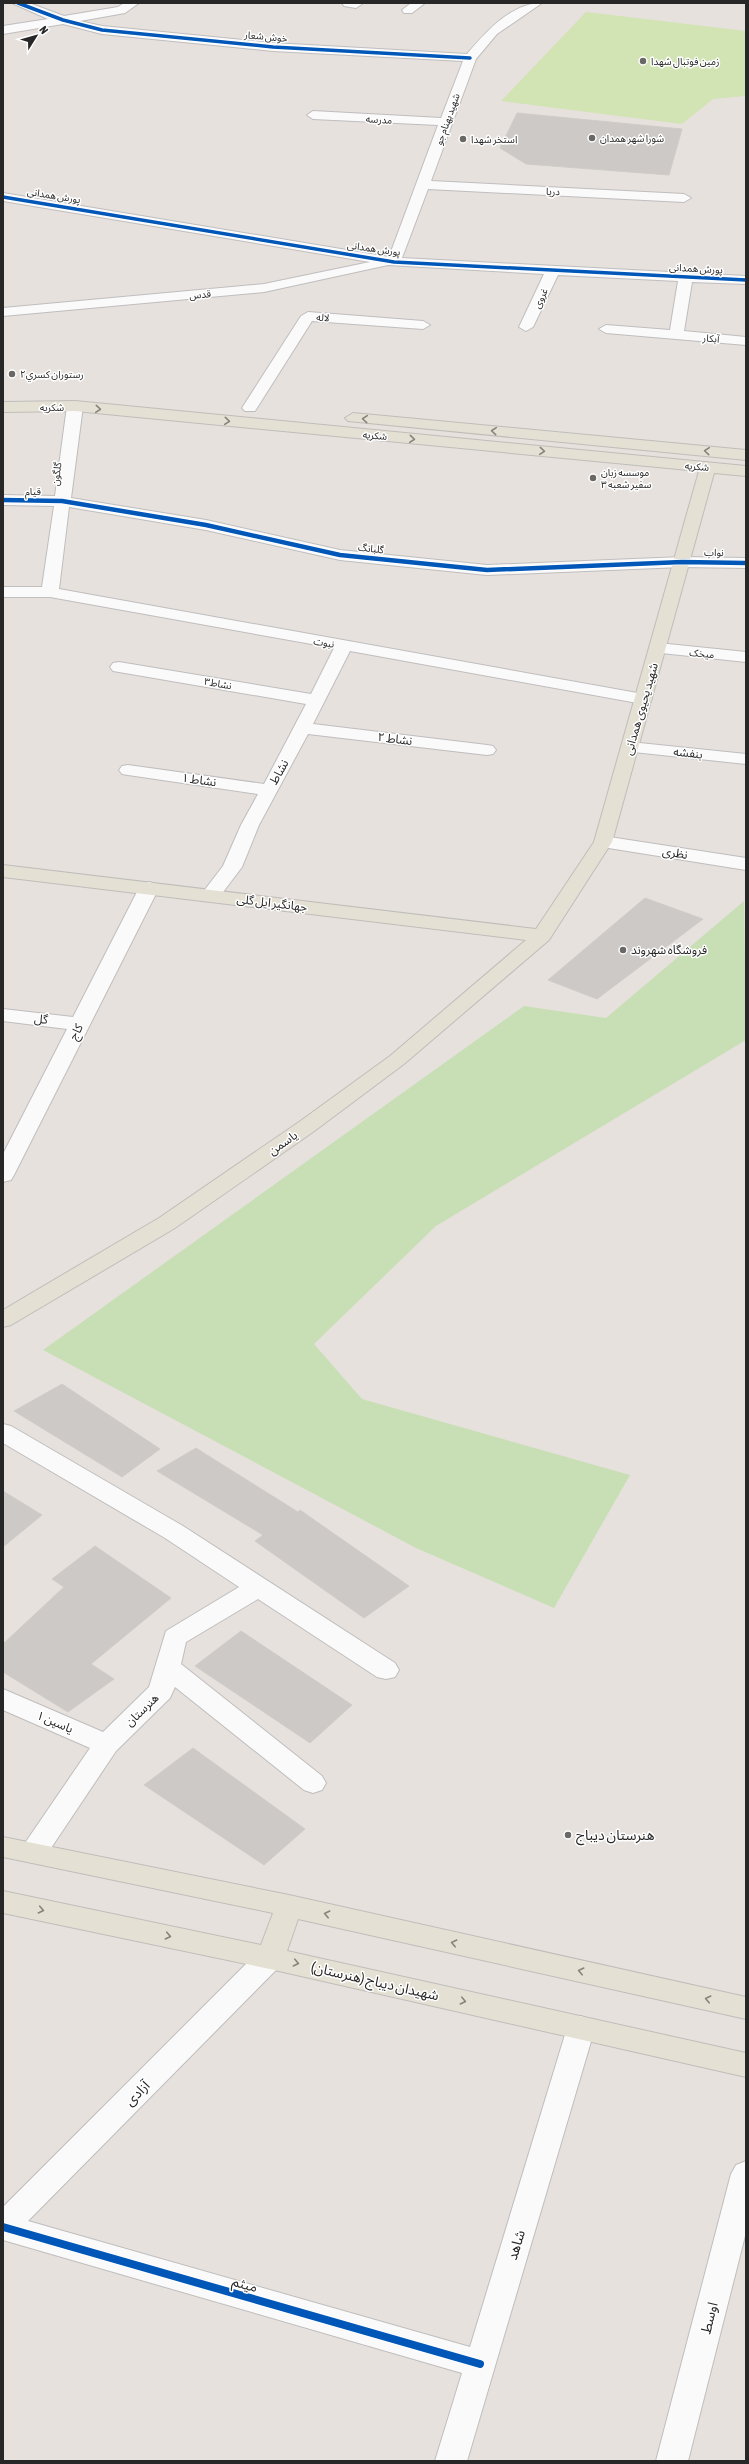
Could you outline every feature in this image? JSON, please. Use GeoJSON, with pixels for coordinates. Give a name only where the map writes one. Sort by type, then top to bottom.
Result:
{"type":"FeatureCollection","features":[{"type":"Feature","properties":{"kind":"main road","name":"شکریه"},"geometry":{"type":"LineString","coordinates":[[3,392],[80,392],[219,405]]}},
{"type":"Feature","properties":{"kind":"main road","name":"شکریه"},"geometry":{"type":"LineString","coordinates":[[3,407],[75,406],[746,470]]}},
{"type":"Feature","properties":{"kind":"main road"},"geometry":{"type":"LineString","coordinates":[[234,406],[265,409]]}},
{"type":"Feature","properties":{"kind":"main road","name":"شکریه"},"geometry":{"type":"LineString","coordinates":[[336,416],[746,455]]}},
{"type":"Feature","properties":{"kind":"main road","name":"شهید یحیوی همدانی"},"geometry":{"type":"LineString","coordinates":[[542,936],[604,842],[708,467]]}},
{"type":"Feature","properties":{"kind":"main road","name":"جهانگیر ایل گلی"},"geometry":{"type":"LineString","coordinates":[[3,871],[542,936]]}},
{"type":"Feature","properties":{"kind":"main road","name":"یاسمن"},"geometry":{"type":"LineString","coordinates":[[3,1320],[167,1223],[306,1127],[397,1060],[542,936]]}},
{"type":"Feature","properties":{"kind":"main road"},"geometry":{"type":"LineString","coordinates":[[3,1847],[289,1906],[746,2008]]}},
{"type":"Feature","properties":{"kind":"main road","name":"شهیدان دیباج (هنرستان)"},"geometry":{"type":"LineString","coordinates":[[3,1902],[270,1958],[746,2065]]}},
{"type":"Feature","properties":{"kind":"main road"},"geometry":{"type":"LineString","coordinates":[[270,1958],[289,1906]]}},
{"type":"Feature","properties":{"kind":"street","name":"خوش شعار"},"geometry":{"type":"LineString","coordinates":[[18,3],[63,20],[102,30],[273,47],[470,58]]}},
{"type":"Feature","properties":{"kind":"street"},"geometry":{"type":"LineString","coordinates":[[3,30],[121,10],[133,3]]}},
{"type":"Feature","properties":{"kind":"street"},"geometry":{"type":"LineString","coordinates":[[408,10],[419,3]]}},
{"type":"Feature","properties":{"kind":"street","name":"شهید بهنام جو"},"geometry":{"type":"LineString","coordinates":[[394,262],[470,58],[493,31],[536,3]]}},
{"type":"Feature","properties":{"kind":"street","name":"مدرسه"},"geometry":{"type":"LineString","coordinates":[[313,115],[446,122]]}},
{"type":"Feature","properties":{"kind":"street","name":"دریا"},"geometry":{"type":"LineString","coordinates":[[422,185],[684,198]]}},
{"type":"Feature","properties":{"kind":"street","name":"پورش همدانی"},"geometry":{"type":"LineString","coordinates":[[3,197],[394,262],[746,280]]}},
{"type":"Feature","properties":{"kind":"street","name":"قدس"},"geometry":{"type":"LineString","coordinates":[[3,312],[264,288],[394,262]]}},
{"type":"Feature","properties":{"kind":"street","name":"غروی"},"geometry":{"type":"LineString","coordinates":[[526,327],[553,270]]}},
{"type":"Feature","properties":{"kind":"street"},"geometry":{"type":"LineString","coordinates":[[676,335],[686,277]]}},
{"type":"Feature","properties":{"kind":"street","name":"لاله"},"geometry":{"type":"LineString","coordinates":[[250,408],[308,316],[423,325]]}},
{"type":"Feature","properties":{"kind":"street","name":"آبکار"},"geometry":{"type":"LineString","coordinates":[[606,329],[746,341]]}},
{"type":"Feature","properties":{"kind":"street","name":"گلگون"},"geometry":{"type":"LineString","coordinates":[[50,592],[75,406]]}},
{"type":"Feature","properties":{"kind":"street","name":"قیام"},"geometry":{"type":"LineString","coordinates":[[3,500],[62,501]]}},
{"type":"Feature","properties":{"kind":"street","name":"گلبانگ"},"geometry":{"type":"LineString","coordinates":[[62,501],[206,525],[340,554],[487,570],[682,562]]}},
{"type":"Feature","properties":{"kind":"street","name":"نواب"},"geometry":{"type":"LineString","coordinates":[[682,562],[746,563]]}},
{"type":"Feature","properties":{"kind":"street","name":"نبوت"},"geometry":{"type":"LineString","coordinates":[[3,592],[50,592],[644,700]]}},
{"type":"Feature","properties":{"kind":"street","name":"نشاط"},"geometry":{"type":"LineString","coordinates":[[210,896],[232,866],[250,825],[270,790],[344,645]]}},
{"type":"Feature","properties":{"kind":"street","name":"میخک"},"geometry":{"type":"LineString","coordinates":[[658,648],[746,658]]}},
{"type":"Feature","properties":{"kind":"street","name":"نشاط۳"},"geometry":{"type":"LineString","coordinates":[[119,666],[316,700]]}},
{"type":"Feature","properties":{"kind":"street","name":"نشاط ۲"},"geometry":{"type":"LineString","coordinates":[[302,728],[487,750]]}},
{"type":"Feature","properties":{"kind":"street","name":"بنفشه"},"geometry":{"type":"LineString","coordinates":[[630,747],[746,759]]}},
{"type":"Feature","properties":{"kind":"street","name":"نشاط ۱"},"geometry":{"type":"LineString","coordinates":[[128,770],[270,790]]}},
{"type":"Feature","properties":{"kind":"street","name":"نظری"},"geometry":{"type":"LineString","coordinates":[[604,842],[746,864]]}},
{"type":"Feature","properties":{"kind":"street","name":"کاج"},"geometry":{"type":"LineString","coordinates":[[6,1163],[80,1024],[149,888]]}},
{"type":"Feature","properties":{"kind":"street","name":"گل"},"geometry":{"type":"LineString","coordinates":[[3,1015],[80,1024]]}},
{"type":"Feature","properties":{"kind":"street"},"geometry":{"type":"LineString","coordinates":[[3,1432],[174,1532],[386,1670]]}},
{"type":"Feature","properties":{"kind":"street","name":"هنرستان"},"geometry":{"type":"LineString","coordinates":[[33,1853],[107,1744],[161,1691],[175,1637],[258,1587]]}},
{"type":"Feature","properties":{"kind":"street"},"geometry":{"type":"LineString","coordinates":[[167,1667],[314,1783]]}},
{"type":"Feature","properties":{"kind":"street","name":"یاسین ۱"},"geometry":{"type":"LineString","coordinates":[[3,1699],[107,1744]]}},
{"type":"Feature","properties":{"kind":"street","name":"آزادی"},"geometry":{"type":"LineString","coordinates":[[3,2227],[270,1958]]}},
{"type":"Feature","properties":{"kind":"street","name":"شاهد"},"geometry":{"type":"LineString","coordinates":[[451,2461],[581,2028]]}},
{"type":"Feature","properties":{"kind":"street","name":"اوسط"},"geometry":{"type":"LineString","coordinates":[[672,2461],[746,2174]]}},
{"type":"Feature","properties":{"kind":"street","name":"میثم"},"geometry":{"type":"LineString","coordinates":[[3,2227],[480,2364]]}},
{"type":"Feature","properties":{"kind":"green space","name":"زمین فوتبال شهدا"},"geometry":{"type":"Polygon","coordinates":[[[586,12],[746,31],[745,96],[713,99],[682,124],[501,101],[586,12]]]}},
{"type":"Feature","properties":{"kind":"green space"},"geometry":{"type":"Polygon","coordinates":[[[744,901],[746,1040],[436,1226],[314,1344],[362,1399],[630,1475],[554,1608],[416,1548],[43,1350],[524,1006],[606,1018],[744,901]]]}},
{"type":"Feature","properties":{"kind":"building","name":"شورا شهر همدان"},"geometry":{"type":"Polygon","coordinates":[[[517,113],[682,129],[669,175],[526,164],[500,148],[517,113]]]}},
{"type":"Feature","properties":{"kind":"building","name":"فروشگاه شهروند"},"geometry":{"type":"Polygon","coordinates":[[[645,898],[703,919],[597,999],[548,980],[645,898]]]}},
{"type":"Feature","properties":{"kind":"building"},"geometry":{"type":"Polygon","coordinates":[[[62,1384],[160,1449],[122,1477],[14,1411],[62,1384]]]}},
{"type":"Feature","properties":{"kind":"building"},"geometry":{"type":"Polygon","coordinates":[[[196,1448],[298,1512],[300,1510],[409,1586],[364,1618],[255,1541],[263,1535],[157,1471],[196,1448]]]}},
{"type":"Feature","properties":{"kind":"building"},"geometry":{"type":"Polygon","coordinates":[[[3,1491],[42,1515],[3,1547],[3,1491]]]}},
{"type":"Feature","properties":{"kind":"building"},"geometry":{"type":"Polygon","coordinates":[[[95,1546],[171,1598],[91,1664],[114,1679],[68,1712],[3,1672],[3,1644],[64,1587],[52,1579],[95,1546]]]}},
{"type":"Feature","properties":{"kind":"building"},"geometry":{"type":"Polygon","coordinates":[[[241,1631],[352,1705],[310,1743],[195,1666],[241,1631]]]}},
{"type":"Feature","properties":{"kind":"building"},"geometry":{"type":"Polygon","coordinates":[[[193,1748],[305,1829],[264,1865],[144,1785],[193,1748]]]}},
{"type":"Feature","properties":{"kind":"cycle path"},"geometry":{"type":"LineString","coordinates":[[18,3],[63,20],[102,30],[273,47],[470,58]]}},
{"type":"Feature","properties":{"kind":"cycle path"},"geometry":{"type":"LineString","coordinates":[[3,197],[394,262],[746,280]]}},
{"type":"Feature","properties":{"kind":"cycle path"},"geometry":{"type":"LineString","coordinates":[[3,500],[62,501],[206,525],[340,555],[487,570],[682,562],[746,563]]}},
{"type":"Feature","properties":{"kind":"cycle path"},"geometry":{"type":"LineString","coordinates":[[3,2227],[480,2364]]}},
{"type":"Feature","properties":{"kind":"place","name":"زمین فوتبال شهدا"},"geometry":{"type":"Point","coordinates":[643,61]}},
{"type":"Feature","properties":{"kind":"place","name":"شورا شهر همدان"},"geometry":{"type":"Point","coordinates":[592,138]}},
{"type":"Feature","properties":{"kind":"place","name":"استخر شهدا"},"geometry":{"type":"Point","coordinates":[463,139]}},
{"type":"Feature","properties":{"kind":"place","name":"رستوران کسري٢"},"geometry":{"type":"Point","coordinates":[12,374]}},
{"type":"Feature","properties":{"kind":"place","name":"موسسه زبان سفیر شعبه ۳"},"geometry":{"type":"Point","coordinates":[593,478]}},
{"type":"Feature","properties":{"kind":"place","name":"فروشگاه شهروند"},"geometry":{"type":"Point","coordinates":[623,950]}},
{"type":"Feature","properties":{"kind":"place","name":"هنرستان دیباج"},"geometry":{"type":"Point","coordinates":[568,1835]}}]}
